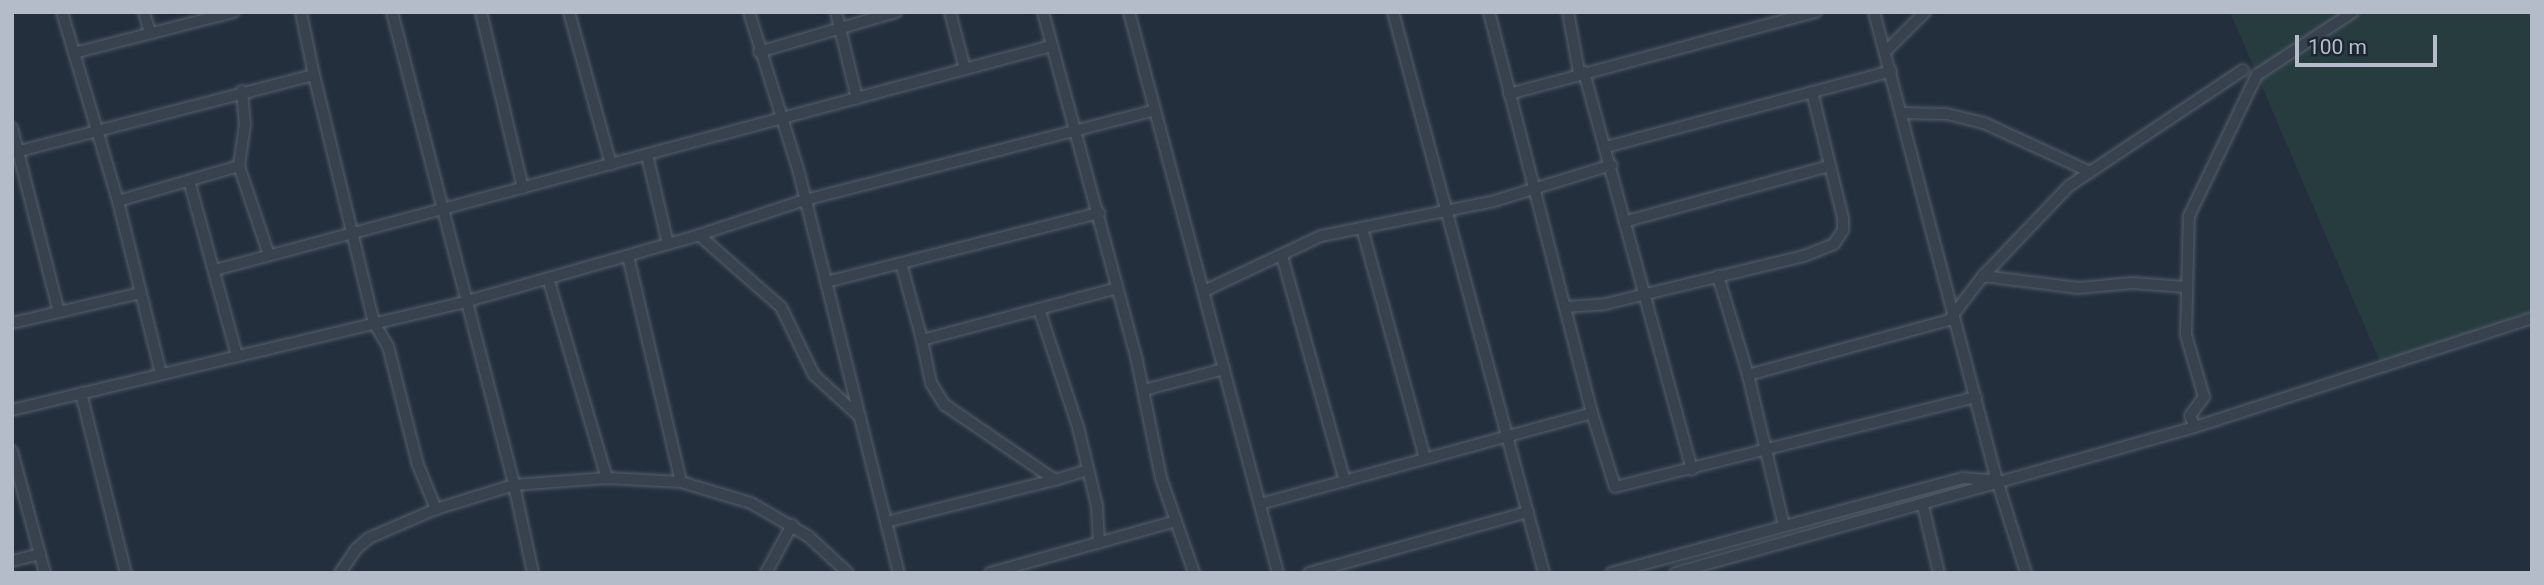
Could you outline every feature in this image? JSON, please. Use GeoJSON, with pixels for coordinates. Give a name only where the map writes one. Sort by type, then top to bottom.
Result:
{"type":"FeatureCollection","features":[{"type":"Feature","properties":{"kind":"street"},"geometry":{"type":"LineString","coordinates":[[62,12],[118,201],[161,374]]}},
{"type":"Feature","properties":{"kind":"street"},"geometry":{"type":"LineString","coordinates":[[144,12],[150,33]]}},
{"type":"Feature","properties":{"kind":"street"},"geometry":{"type":"LineString","coordinates":[[74,53],[234,12]]}},
{"type":"Feature","properties":{"kind":"street"},"geometry":{"type":"LineString","coordinates":[[301,12],[374,323],[388,346],[418,465],[436,509]]}},
{"type":"Feature","properties":{"kind":"street"},"geometry":{"type":"LineString","coordinates":[[392,12],[445,209],[514,485],[533,573]]}},
{"type":"Feature","properties":{"kind":"street"},"geometry":{"type":"LineString","coordinates":[[481,12],[523,188]]}},
{"type":"Feature","properties":{"kind":"street"},"geometry":{"type":"LineString","coordinates":[[569,12],[611,164]]}},
{"type":"Feature","properties":{"kind":"street"},"geometry":{"type":"LineString","coordinates":[[749,12],[805,200],[899,573]]}},
{"type":"Feature","properties":{"kind":"street"},"geometry":{"type":"LineString","coordinates":[[836,12],[857,98]]}},
{"type":"Feature","properties":{"kind":"street"},"geometry":{"type":"LineString","coordinates":[[760,52],[896,12]]}},
{"type":"Feature","properties":{"kind":"street"},"geometry":{"type":"LineString","coordinates":[[950,12],[965,69]]}},
{"type":"Feature","properties":{"kind":"street"},"geometry":{"type":"LineString","coordinates":[[1043,12],[1099,213],[1144,390],[1161,478],[1194,573]]}},
{"type":"Feature","properties":{"kind":"street"},"geometry":{"type":"LineString","coordinates":[[1129,12],[1278,573]]}},
{"type":"Feature","properties":{"kind":"street"},"geometry":{"type":"LineString","coordinates":[[1393,12],[1544,573]]}},
{"type":"Feature","properties":{"kind":"street"},"geometry":{"type":"LineString","coordinates":[[1489,12],[1592,413],[1615,486],[1692,470],[1976,397]]}},
{"type":"Feature","properties":{"kind":"street"},"geometry":{"type":"LineString","coordinates":[[1568,12],[1582,72],[1628,221],[1644,295],[1692,470]]}},
{"type":"Feature","properties":{"kind":"street"},"geometry":{"type":"LineString","coordinates":[[1509,94],[1582,72],[1605,72],[1792,16],[1816,12]]}},
{"type":"Feature","properties":{"kind":"street"},"geometry":{"type":"LineString","coordinates":[[1874,12],[1956,315],[1997,480],[2026,573]]}},
{"type":"Feature","properties":{"kind":"street"},"geometry":{"type":"LineString","coordinates":[[2195,427],[2190,416],[2204,397],[2186,335],[2185,288],[2189,216],[2249,86],[2257,75],[2353,12]]}},
{"type":"Feature","properties":{"kind":"street"},"geometry":{"type":"LineString","coordinates":[[1886,51],[1927,13]]}},
{"type":"Feature","properties":{"kind":"street"},"geometry":{"type":"LineString","coordinates":[[215,270],[1051,46]]}},
{"type":"Feature","properties":{"kind":"street"},"geometry":{"type":"LineString","coordinates":[[1748,375],[1928,328],[1956,315],[1983,276],[2062,192],[2088,171],[2244,70]]}},
{"type":"Feature","properties":{"kind":"street"},"geometry":{"type":"LineString","coordinates":[[1606,147],[1891,71]]}},
{"type":"Feature","properties":{"kind":"street"},"geometry":{"type":"LineString","coordinates":[[15,152],[242,91],[314,75]]}},
{"type":"Feature","properties":{"kind":"street"},"geometry":{"type":"LineString","coordinates":[[242,91],[245,124],[239,166],[269,255]]}},
{"type":"Feature","properties":{"kind":"street"},"geometry":{"type":"LineString","coordinates":[[1566,307],[1644,295],[1811,253],[1840,238],[1843,218],[1812,92]]}},
{"type":"Feature","properties":{"kind":"street"},"geometry":{"type":"LineString","coordinates":[[12,410],[468,301],[699,235],[805,200],[976,160],[1075,129],[1156,110]]}},
{"type":"Feature","properties":{"kind":"street"},"geometry":{"type":"LineString","coordinates":[[1901,113],[1947,114],[1984,123],[2088,171]]}},
{"type":"Feature","properties":{"kind":"street"},"geometry":{"type":"LineString","coordinates":[[12,128],[15,152],[59,312]]}},
{"type":"Feature","properties":{"kind":"street"},"geometry":{"type":"LineString","coordinates":[[647,155],[668,244]]}},
{"type":"Feature","properties":{"kind":"street"},"geometry":{"type":"LineString","coordinates":[[1203,291],[1321,236],[1536,189],[1612,165]]}},
{"type":"Feature","properties":{"kind":"street"},"geometry":{"type":"LineString","coordinates":[[118,201],[190,184],[239,166]]}},
{"type":"Feature","properties":{"kind":"street"},"geometry":{"type":"LineString","coordinates":[[1628,221],[1829,166]]}},
{"type":"Feature","properties":{"kind":"street"},"geometry":{"type":"LineString","coordinates":[[190,184],[237,356]]}},
{"type":"Feature","properties":{"kind":"street"},"geometry":{"type":"LineString","coordinates":[[825,282],[1099,213]]}},
{"type":"Feature","properties":{"kind":"street"},"geometry":{"type":"LineString","coordinates":[[1362,228],[1425,459]]}},
{"type":"Feature","properties":{"kind":"street"},"geometry":{"type":"LineString","coordinates":[[699,235],[781,307],[814,375],[860,417]]}},
{"type":"Feature","properties":{"kind":"street"},"geometry":{"type":"LineString","coordinates":[[628,256],[681,482]]}},
{"type":"Feature","properties":{"kind":"street"},"geometry":{"type":"LineString","coordinates":[[1282,256],[1345,481]]}},
{"type":"Feature","properties":{"kind":"street"},"geometry":{"type":"LineString","coordinates":[[901,262],[931,383],[945,405],[987,429],[1055,480]]}},
{"type":"Feature","properties":{"kind":"street"},"geometry":{"type":"LineString","coordinates":[[1718,276],[1748,375],[1784,526]]}},
{"type":"Feature","properties":{"kind":"street"},"geometry":{"type":"LineString","coordinates":[[1983,276],[2078,288],[2133,283],[2185,288]]}},
{"type":"Feature","properties":{"kind":"street"},"geometry":{"type":"LineString","coordinates":[[548,278],[607,478]]}},
{"type":"Feature","properties":{"kind":"street"},"geometry":{"type":"LineString","coordinates":[[922,340],[1116,288]]}},
{"type":"Feature","properties":{"kind":"street"},"geometry":{"type":"LineString","coordinates":[[12,323],[141,293]]}},
{"type":"Feature","properties":{"kind":"street"},"geometry":{"type":"LineString","coordinates":[[1039,309],[1069,393],[1088,470],[1100,543]]}},
{"type":"Feature","properties":{"kind":"street"},"geometry":{"type":"LineString","coordinates":[[1675,573],[1923,506],[1997,480],[2195,427],[2532,318]]}},
{"type":"Feature","properties":{"kind":"street"},"geometry":{"type":"LineString","coordinates":[[1144,390],[1224,369]]}},
{"type":"Feature","properties":{"kind":"street"},"geometry":{"type":"LineString","coordinates":[[81,393],[126,573]]}},
{"type":"Feature","properties":{"kind":"street"},"geometry":{"type":"LineString","coordinates":[[1260,505],[1592,413]]}},
{"type":"Feature","properties":{"kind":"street"},"geometry":{"type":"LineString","coordinates":[[12,452],[45,573]]}},
{"type":"Feature","properties":{"kind":"street"},"geometry":{"type":"LineString","coordinates":[[886,522],[1088,470]]}},
{"type":"Feature","properties":{"kind":"street"},"geometry":{"type":"LineString","coordinates":[[340,573],[356,549],[369,538],[436,509],[514,485],[607,478],[681,482],[751,503],[792,525],[848,573]]}},
{"type":"Feature","properties":{"kind":"street"},"geometry":{"type":"LineString","coordinates":[[1611,573],[1962,478],[1997,480]]}},
{"type":"Feature","properties":{"kind":"street"},"geometry":{"type":"LineString","coordinates":[[1923,506],[1939,573]]}},
{"type":"Feature","properties":{"kind":"street"},"geometry":{"type":"LineString","coordinates":[[1309,573],[1528,512]]}},
{"type":"Feature","properties":{"kind":"street"},"geometry":{"type":"LineString","coordinates":[[990,573],[1176,521]]}},
{"type":"Feature","properties":{"kind":"street"},"geometry":{"type":"LineString","coordinates":[[766,573],[792,525]]}},
{"type":"Feature","properties":{"kind":"street"},"geometry":{"type":"LineString","coordinates":[[12,561],[40,554]]}},
{"type":"Feature","properties":{"kind":"green space"},"geometry":{"type":"Polygon","coordinates":[[[2230,12],[2532,12],[2532,312],[2380,362],[2230,12]]]}}]}
